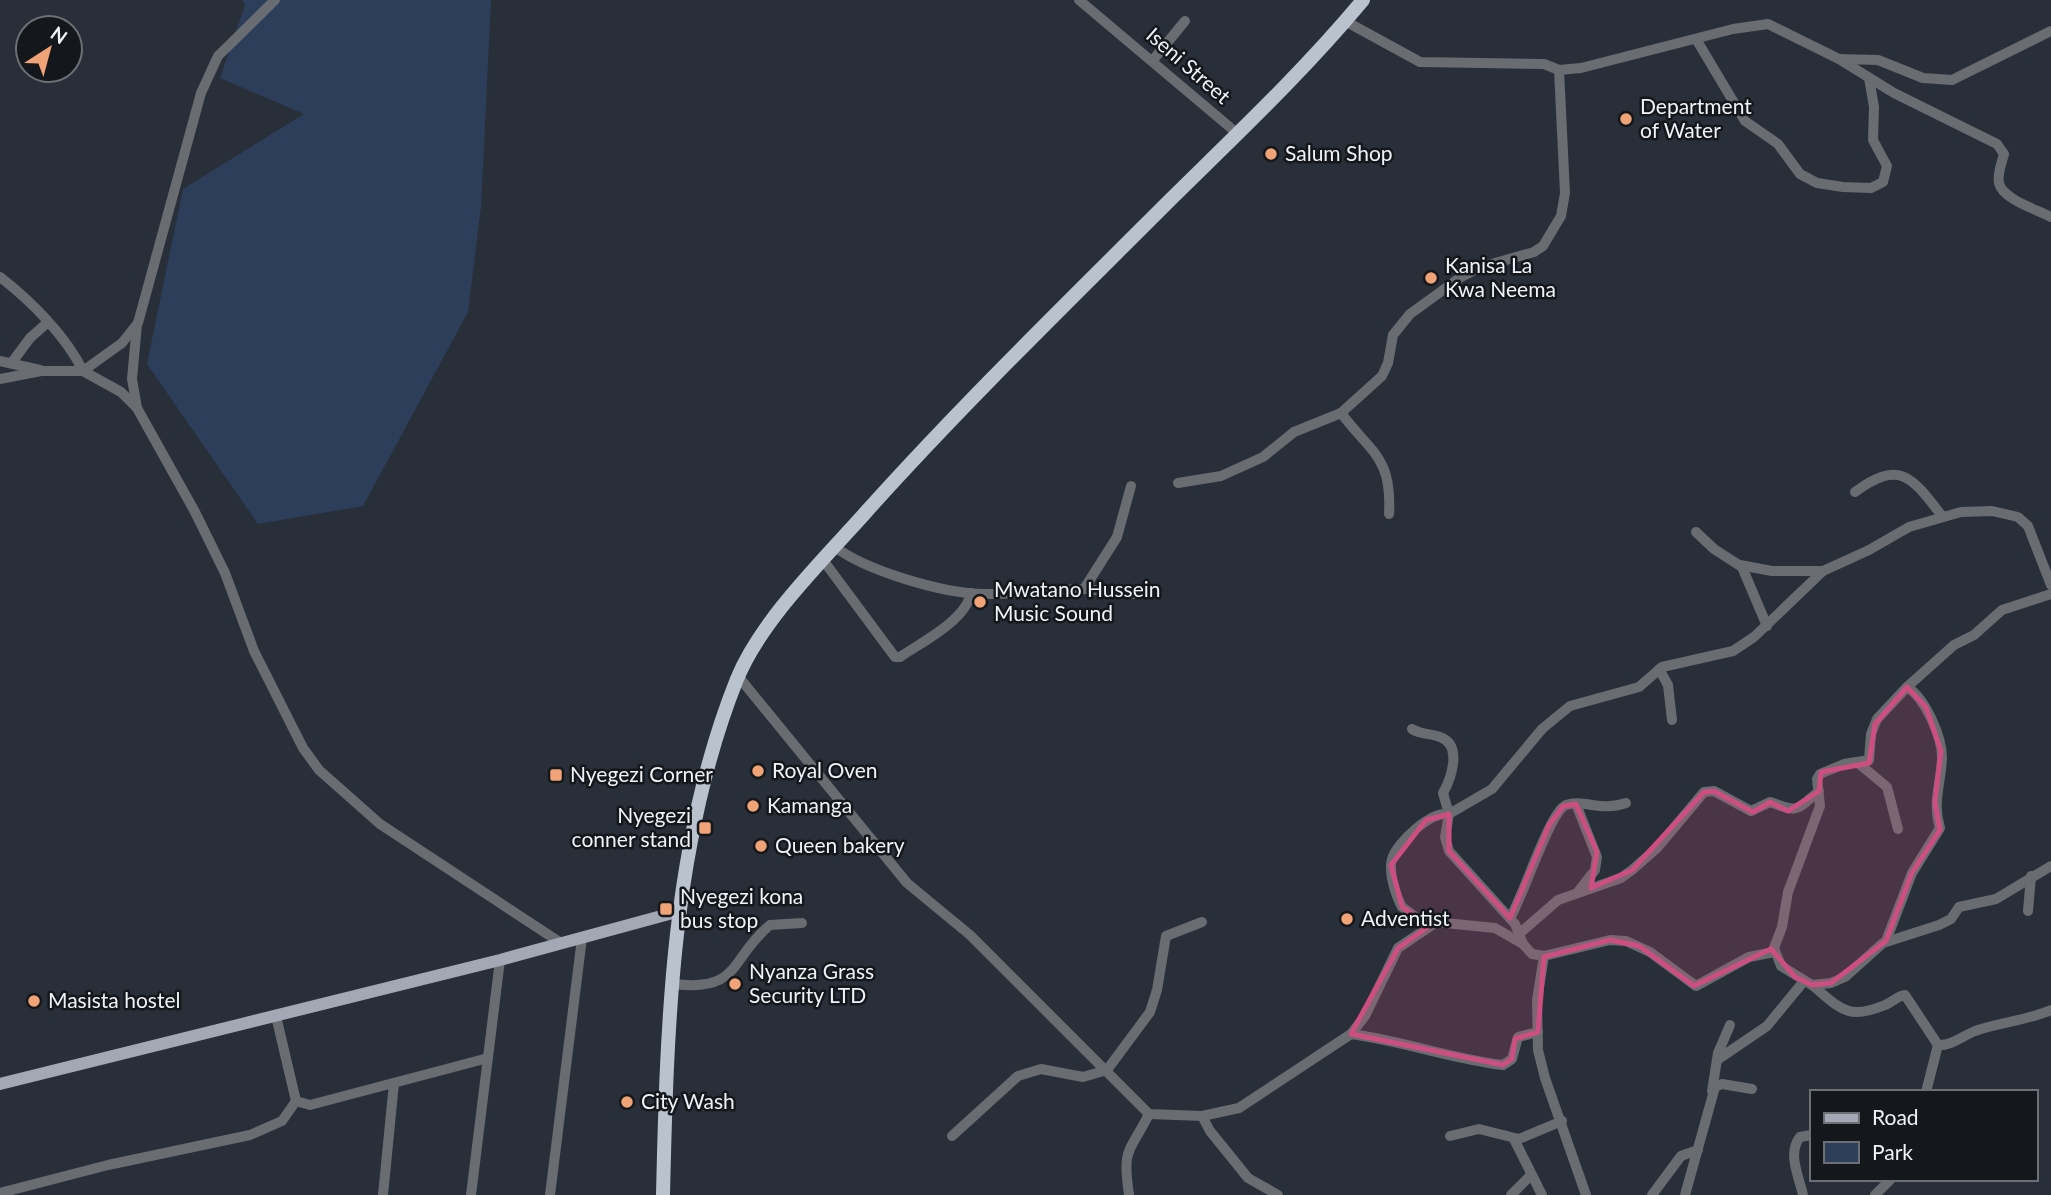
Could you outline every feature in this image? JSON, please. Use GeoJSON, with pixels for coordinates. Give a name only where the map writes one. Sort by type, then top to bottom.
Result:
{"type":"FeatureCollection","features":[{"type":"Feature","properties":{"kind":"highway"},"geometry":{"type":"LineString","coordinates":[[663,1195],[665,1093],[680,911],[695,809],[738,676],[800,585],[898,477],[1238,134],[1363,0]]}},
{"type":"Feature","properties":{"kind":"main road"},"geometry":{"type":"LineString","coordinates":[[0,1084],[500,960],[680,911]]}},
{"type":"Feature","properties":{"kind":"street"},"geometry":{"type":"LineString","coordinates":[[137,408],[132,379],[138,323],[201,93],[218,55],[275,0]]}},
{"type":"Feature","properties":{"kind":"street","name":"Iseni Street"},"geometry":{"type":"LineString","coordinates":[[1079,0],[1238,134]]}},
{"type":"Feature","properties":{"kind":"street"},"geometry":{"type":"LineString","coordinates":[[1153,60],[1185,21]]}},
{"type":"Feature","properties":{"kind":"street"},"geometry":{"type":"LineString","coordinates":[[1345,21],[1420,62],[1544,64],[1559,71],[1768,24],[1997,144],[2004,154],[2000,186],[2010,196],[2051,217]]}},
{"type":"Feature","properties":{"kind":"street"},"geometry":{"type":"LineString","coordinates":[[1839,59],[1878,60],[1923,78],[1952,80],[2051,31]]}},
{"type":"Feature","properties":{"kind":"street"},"geometry":{"type":"LineString","coordinates":[[1696,39],[1745,121],[1777,144],[1800,174],[1817,183],[1871,188],[1884,182],[1887,166],[1873,140],[1874,107],[1869,78]]}},
{"type":"Feature","properties":{"kind":"street"},"geometry":{"type":"LineString","coordinates":[[1178,483],[1221,476],[1263,457],[1294,432],[1341,413],[1382,376],[1388,363],[1393,335],[1410,314],[1461,277],[1481,267],[1534,251],[1550,237],[1561,216],[1565,193],[1559,71]]}},
{"type":"Feature","properties":{"kind":"street"},"geometry":{"type":"LineString","coordinates":[[0,277],[74,352],[83,371]]}},
{"type":"Feature","properties":{"kind":"street"},"geometry":{"type":"LineString","coordinates":[[13,361],[30,338],[47,323]]}},
{"type":"Feature","properties":{"kind":"street"},"geometry":{"type":"LineString","coordinates":[[83,371],[122,343],[138,323]]}},
{"type":"Feature","properties":{"kind":"street"},"geometry":{"type":"LineString","coordinates":[[0,361],[13,361],[41,371]]}},
{"type":"Feature","properties":{"kind":"street"},"geometry":{"type":"LineString","coordinates":[[0,379],[41,371],[83,371],[121,392],[137,408],[195,512],[225,573],[254,651],[303,748],[319,770],[380,824],[561,943]]}},
{"type":"Feature","properties":{"kind":"street"},"geometry":{"type":"LineString","coordinates":[[1341,413],[1386,471],[1390,480],[1389,514]]}},
{"type":"Feature","properties":{"kind":"street"},"geometry":{"type":"LineString","coordinates":[[1855,492],[1880,475],[1897,474],[1916,486],[1942,516]]}},
{"type":"Feature","properties":{"kind":"street"},"geometry":{"type":"LineString","coordinates":[[1084,589],[1117,537],[1131,486]]}},
{"type":"Feature","properties":{"kind":"street"},"geometry":{"type":"LineString","coordinates":[[1774,952],[1755,955],[1698,986],[1688,983],[1650,952],[1626,941],[1610,940],[1557,950],[1544,956],[1532,954],[1522,944],[1495,928],[1417,918],[1402,907],[1391,862],[1397,850],[1423,822],[1443,813],[1449,814],[1492,789],[1542,729],[1566,709],[1584,700],[1639,687],[1659,669],[1727,653],[1767,626],[1823,572],[1869,550],[1902,530],[1942,516],[1982,510],[2020,518],[2028,526],[2048,567],[2050,583],[2047,595],[2002,610],[1974,635],[1945,651],[1907,687],[1875,724],[1870,759],[1844,764],[1820,774],[1820,806],[1788,892],[1774,952],[1781,966],[1808,983],[1842,1011],[1850,1013],[1886,1005],[1905,995],[1938,1045],[1927,1090]]}},
{"type":"Feature","properties":{"kind":"street"},"geometry":{"type":"LineString","coordinates":[[1696,532],[1714,550],[1740,565],[1772,571],[1823,572]]}},
{"type":"Feature","properties":{"kind":"street"},"geometry":{"type":"LineString","coordinates":[[835,547],[847,556],[893,576],[971,593],[1084,589],[1135,594]]}},
{"type":"Feature","properties":{"kind":"street"},"geometry":{"type":"LineString","coordinates":[[823,560],[895,657],[900,657],[959,616],[968,605],[971,593]]}},
{"type":"Feature","properties":{"kind":"street"},"geometry":{"type":"LineString","coordinates":[[1740,565],[1767,626]]}},
{"type":"Feature","properties":{"kind":"street"},"geometry":{"type":"LineString","coordinates":[[1659,669],[1668,685],[1672,720]]}},
{"type":"Feature","properties":{"kind":"street"},"geometry":{"type":"LineString","coordinates":[[738,676],[907,883],[970,935],[1149,1114],[1202,1116],[1239,1108],[1351,1034],[1365,1016],[1398,948],[1435,922]]}},
{"type":"Feature","properties":{"kind":"street"},"geometry":{"type":"LineString","coordinates":[[1885,941],[1912,873],[1940,829],[1935,802],[1942,757],[1940,744],[1925,704],[1907,687]]}},
{"type":"Feature","properties":{"kind":"street"},"geometry":{"type":"LineString","coordinates":[[1412,729],[1448,742],[1453,755],[1453,776],[1443,793],[1449,814],[1445,837],[1449,851],[1510,918],[1520,933],[1522,944]]}},
{"type":"Feature","properties":{"kind":"street"},"geometry":{"type":"LineString","coordinates":[[1858,762],[1887,787],[1898,829]]}},
{"type":"Feature","properties":{"kind":"street"},"geometry":{"type":"LineString","coordinates":[[1520,933],[1558,900],[1621,878],[1632,870],[1657,848],[1698,796],[1706,791],[1714,791],[1751,811],[1769,802],[1786,810],[1793,809],[1819,791]]}},
{"type":"Feature","properties":{"kind":"street"},"geometry":{"type":"LineString","coordinates":[[1510,918],[1521,900],[1553,818],[1562,807],[1576,804],[1609,808],[1626,803]]}},
{"type":"Feature","properties":{"kind":"street"},"geometry":{"type":"LineString","coordinates":[[1576,804],[1582,826],[1597,855],[1595,870],[1577,893]]}},
{"type":"Feature","properties":{"kind":"street"},"geometry":{"type":"LineString","coordinates":[[1717,1060],[1767,1026],[1808,983],[1831,983],[1845,977],[1885,941],[1939,925],[1951,919],[1959,907],[1996,899],[2051,866]]}},
{"type":"Feature","properties":{"kind":"street"},"geometry":{"type":"LineString","coordinates":[[2028,911],[2031,876]]}},
{"type":"Feature","properties":{"kind":"street"},"geometry":{"type":"LineString","coordinates":[[952,1136],[1018,1076],[1041,1069],[1083,1077],[1107,1070],[1150,1012],[1157,990],[1166,936],[1202,922]]}},
{"type":"Feature","properties":{"kind":"street"},"geometry":{"type":"LineString","coordinates":[[674,984],[695,987],[723,980],[770,925],[802,923]]}},
{"type":"Feature","properties":{"kind":"street"},"geometry":{"type":"LineString","coordinates":[[550,1195],[582,938]]}},
{"type":"Feature","properties":{"kind":"street"},"geometry":{"type":"LineString","coordinates":[[1544,956],[1537,1000],[1538,1032],[1545,1078],[1562,1121],[1583,1194]]}},
{"type":"Feature","properties":{"kind":"street"},"geometry":{"type":"LineString","coordinates":[[471,1195],[500,960]]}},
{"type":"Feature","properties":{"kind":"street"},"geometry":{"type":"LineString","coordinates":[[1938,1045],[1946,1045],[1977,1030],[2021,1022],[2051,1010]]}},
{"type":"Feature","properties":{"kind":"street"},"geometry":{"type":"LineString","coordinates":[[0,1193],[108,1165],[250,1135],[282,1121],[296,1101],[276,1016]]}},
{"type":"Feature","properties":{"kind":"street"},"geometry":{"type":"LineString","coordinates":[[1685,1195],[1712,1094],[1717,1060],[1730,1026]]}},
{"type":"Feature","properties":{"kind":"street"},"geometry":{"type":"LineString","coordinates":[[1351,1034],[1393,1039],[1474,1062],[1503,1065],[1512,1059],[1518,1037],[1538,1032]]}},
{"type":"Feature","properties":{"kind":"street"},"geometry":{"type":"LineString","coordinates":[[296,1101],[310,1105],[488,1058]]}},
{"type":"Feature","properties":{"kind":"street"},"geometry":{"type":"LineString","coordinates":[[383,1195],[394,1083]]}},
{"type":"Feature","properties":{"kind":"street"},"geometry":{"type":"LineString","coordinates":[[1712,1094],[1718,1084],[1752,1089]]}},
{"type":"Feature","properties":{"kind":"street"},"geometry":{"type":"LineString","coordinates":[[1129,1195],[1125,1161],[1127,1151],[1149,1114]]}},
{"type":"Feature","properties":{"kind":"street"},"geometry":{"type":"LineString","coordinates":[[1202,1116],[1210,1131],[1248,1178],[1278,1195]]}},
{"type":"Feature","properties":{"kind":"street"},"geometry":{"type":"LineString","coordinates":[[1450,1136],[1479,1129],[1514,1139],[1535,1134],[1562,1121]]}},
{"type":"Feature","properties":{"kind":"street"},"geometry":{"type":"LineString","coordinates":[[1803,1195],[1795,1165],[1795,1145],[1799,1137],[1810,1135]]}},
{"type":"Feature","properties":{"kind":"street"},"geometry":{"type":"LineString","coordinates":[[1514,1139],[1542,1195]]}},
{"type":"Feature","properties":{"kind":"street"},"geometry":{"type":"LineString","coordinates":[[1652,1195],[1681,1156],[1698,1150]]}},
{"type":"Feature","properties":{"kind":"street"},"geometry":{"type":"LineString","coordinates":[[1511,1195],[1531,1175]]}},
{"type":"Feature","properties":{"kind":"street"},"geometry":{"type":"LineString","coordinates":[[1875,1195],[1889,1181]]}},
{"type":"Feature","properties":{"kind":"highlighted area"},"geometry":{"type":"Polygon","coordinates":[[[1907,687],[1926,707],[1941,751],[1935,802],[1940,830],[1912,873],[1886,941],[1831,983],[1812,985],[1795,977],[1771,949],[1694,986],[1639,946],[1610,940],[1544,957],[1538,1032],[1515,1039],[1512,1059],[1503,1065],[1351,1034],[1398,948],[1429,926],[1402,907],[1391,865],[1426,820],[1449,814],[1449,851],[1510,918],[1549,825],[1563,806],[1576,804],[1597,852],[1591,888],[1632,870],[1704,792],[1714,791],[1753,812],[1770,802],[1788,811],[1796,808],[1819,791],[1821,772],[1869,763],[1875,724],[1907,687]]]}},
{"type":"Feature","properties":{"kind":"green space"},"geometry":{"type":"Polygon","coordinates":[[[242,0],[491,0],[481,207],[468,312],[363,506],[258,524],[147,364],[183,189],[304,114],[220,78],[245,5],[242,0]]]}},
{"type":"Feature","properties":{"kind":"place","name":"Department of Water"},"geometry":{"type":"Point","coordinates":[1626,119]}},
{"type":"Feature","properties":{"kind":"place","name":"Salum Shop"},"geometry":{"type":"Point","coordinates":[1271,154]}},
{"type":"Feature","properties":{"kind":"place","name":"Kanisa La Kwa Neema"},"geometry":{"type":"Point","coordinates":[1431,278]}},
{"type":"Feature","properties":{"kind":"place","name":"Mwatano Hussein Music Sound"},"geometry":{"type":"Point","coordinates":[980,602]}},
{"type":"Feature","properties":{"kind":"place","name":"Royal Oven"},"geometry":{"type":"Point","coordinates":[758,771]}},
{"type":"Feature","properties":{"kind":"place","name":"Nyegezi Corner"},"geometry":{"type":"Point","coordinates":[556,775]}},
{"type":"Feature","properties":{"kind":"place","name":"Kamanga"},"geometry":{"type":"Point","coordinates":[753,806]}},
{"type":"Feature","properties":{"kind":"place","name":"Nyegezi conner stand"},"geometry":{"type":"Point","coordinates":[705,828]}},
{"type":"Feature","properties":{"kind":"place","name":"Queen bakery"},"geometry":{"type":"Point","coordinates":[761,846]}},
{"type":"Feature","properties":{"kind":"place","name":"Nyegezi kona bus stop"},"geometry":{"type":"Point","coordinates":[666,909]}},
{"type":"Feature","properties":{"kind":"place","name":"Adventist"},"geometry":{"type":"Point","coordinates":[1347,919]}},
{"type":"Feature","properties":{"kind":"place","name":"Nyanza Grass Security LTD"},"geometry":{"type":"Point","coordinates":[735,984]}},
{"type":"Feature","properties":{"kind":"place","name":"Masista hostel"},"geometry":{"type":"Point","coordinates":[34,1001]}},
{"type":"Feature","properties":{"kind":"place","name":"City Wash"},"geometry":{"type":"Point","coordinates":[627,1102]}}]}
